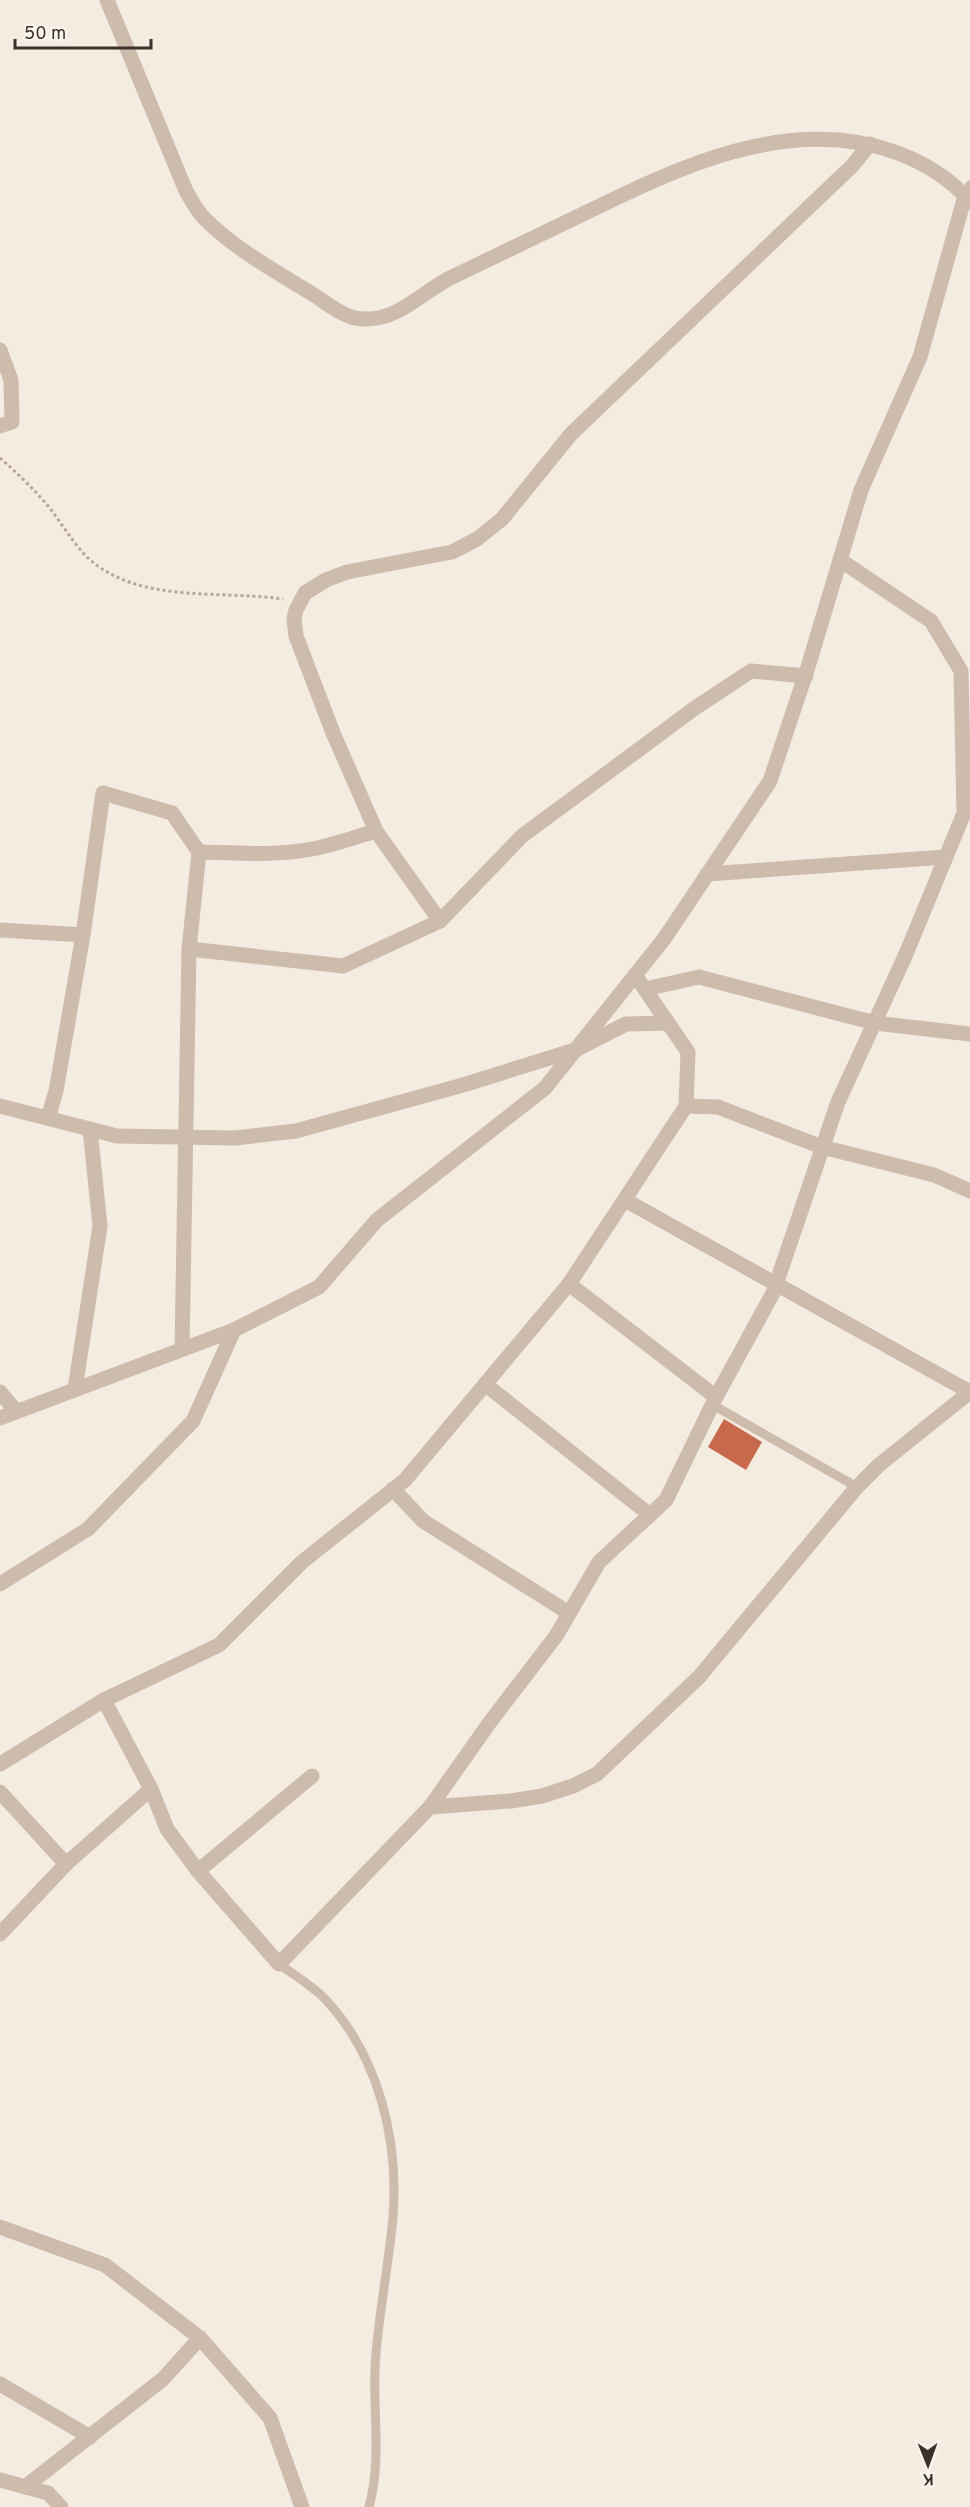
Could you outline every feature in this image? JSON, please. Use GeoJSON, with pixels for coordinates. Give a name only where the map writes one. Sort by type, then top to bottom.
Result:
{"type":"FeatureCollection","features":[{"type":"Feature","properties":{"kind":"street"},"geometry":{"type":"LineString","coordinates":[[0,1418],[234,1330],[319,1287],[377,1220],[545,1088],[664,939],[770,781],[806,676],[861,490],[920,357],[968,194],[911,158],[870,144],[850,140],[804,139],[713,157],[659,177],[452,277],[394,314],[366,319],[349,317],[225,237],[202,216],[186,191],[107,0]]}},
{"type":"Feature","properties":{"kind":"street"},"geometry":{"type":"LineString","coordinates":[[440,921],[376,831],[333,733],[296,636],[294,619],[300,601],[305,593],[337,576],[452,552],[490,530],[502,519],[571,434],[852,166],[870,144]]}},
{"type":"Feature","properties":{"kind":"street"},"geometry":{"type":"LineString","coordinates":[[0,350],[11,380],[12,422],[0,426]]}},
{"type":"Feature","properties":{"kind":"street"},"geometry":{"type":"LineString","coordinates":[[104,1700],[151,1789],[167,1829],[198,1871],[279,1964],[430,1807],[490,1722],[556,1636],[599,1562],[666,1500],[776,1283],[838,1102],[906,954],[964,813],[961,671],[931,621],[840,560]]}},
{"type":"Feature","properties":{"kind":"street"},"geometry":{"type":"LineString","coordinates":[[189,949],[343,966],[440,921],[522,836],[695,708],[751,671],[806,676]]}},
{"type":"Feature","properties":{"kind":"street"},"geometry":{"type":"LineString","coordinates":[[48,1118],[56,1091],[83,935],[103,794],[172,813],[199,852],[189,949],[182,1349]]}},
{"type":"Feature","properties":{"kind":"street"},"geometry":{"type":"LineString","coordinates":[[199,852],[255,854],[294,852],[314,849],[376,831]]}},
{"type":"Feature","properties":{"kind":"street"},"geometry":{"type":"LineString","coordinates":[[707,874],[946,857]]}},
{"type":"Feature","properties":{"kind":"street"},"geometry":{"type":"LineString","coordinates":[[0,930],[83,935]]}},
{"type":"Feature","properties":{"kind":"street"},"geometry":{"type":"LineString","coordinates":[[0,1764],[104,1700],[219,1644],[302,1562],[405,1480],[569,1284],[686,1106],[688,1052],[635,975]]}},
{"type":"Feature","properties":{"kind":"street"},"geometry":{"type":"LineString","coordinates":[[645,989],[699,977],[875,1023],[970,1034]]}},
{"type":"Feature","properties":{"kind":"street"},"geometry":{"type":"LineString","coordinates":[[0,1106],[117,1136],[235,1138],[296,1131],[463,1085],[575,1050],[626,1024],[668,1023]]}},
{"type":"Feature","properties":{"kind":"street"},"geometry":{"type":"LineString","coordinates":[[686,1106],[718,1107],[822,1146],[934,1175],[970,1191]]}},
{"type":"Feature","properties":{"kind":"street"},"geometry":{"type":"LineString","coordinates":[[75,1389],[100,1226],[90,1129]]}},
{"type":"Feature","properties":{"kind":"street"},"geometry":{"type":"LineString","coordinates":[[430,1807],[511,1801],[542,1796],[573,1786],[597,1774],[699,1677],[857,1487],[879,1465],[970,1392],[625,1200]]}},
{"type":"Feature","properties":{"kind":"street"},"geometry":{"type":"LineString","coordinates":[[569,1284],[715,1401]]}},
{"type":"Feature","properties":{"kind":"street"},"geometry":{"type":"LineString","coordinates":[[0,1584],[88,1529],[193,1421],[234,1330]]}},
{"type":"Feature","properties":{"kind":"street"},"geometry":{"type":"LineString","coordinates":[[486,1384],[650,1515]]}},
{"type":"Feature","properties":{"kind":"street"},"geometry":{"type":"LineString","coordinates":[[0,1392],[16,1411]]}},
{"type":"Feature","properties":{"kind":"street"},"geometry":{"type":"LineString","coordinates":[[393,1489],[423,1521],[569,1613]]}},
{"type":"Feature","properties":{"kind":"street"},"geometry":{"type":"LineString","coordinates":[[198,1871],[312,1776]]}},
{"type":"Feature","properties":{"kind":"street"},"geometry":{"type":"LineString","coordinates":[[0,1934],[66,1864],[151,1789]]}},
{"type":"Feature","properties":{"kind":"street"},"geometry":{"type":"LineString","coordinates":[[0,1792],[66,1864]]}},
{"type":"Feature","properties":{"kind":"street"},"geometry":{"type":"LineString","coordinates":[[0,2227],[105,2265],[200,2338],[270,2418],[302,2507]]}},
{"type":"Feature","properties":{"kind":"street"},"geometry":{"type":"LineString","coordinates":[[25,2487],[163,2379],[200,2338]]}},
{"type":"Feature","properties":{"kind":"street"},"geometry":{"type":"LineString","coordinates":[[0,2384],[90,2437]]}},
{"type":"Feature","properties":{"kind":"street"},"geometry":{"type":"LineString","coordinates":[[0,2480],[48,2493],[61,2507]]}},
{"type":"Feature","properties":{"kind":"lane"},"geometry":{"type":"LineString","coordinates":[[715,1401],[857,1487]]}},
{"type":"Feature","properties":{"kind":"lane"},"geometry":{"type":"LineString","coordinates":[[279,1964],[324,1998],[350,2032],[369,2068],[388,2127],[393,2173],[393,2206],[376,2351],[374,2381],[377,2454],[369,2507]]}},
{"type":"Feature","properties":{"kind":"path"},"geometry":{"type":"LineString","coordinates":[[0,458],[34,490],[89,558],[119,578],[156,589],[300,601]]}},
{"type":"Feature","properties":{"kind":"building"},"geometry":{"type":"Polygon","coordinates":[[[724,1419],[762,1442],[746,1470],[708,1447],[724,1419]]]}}]}
